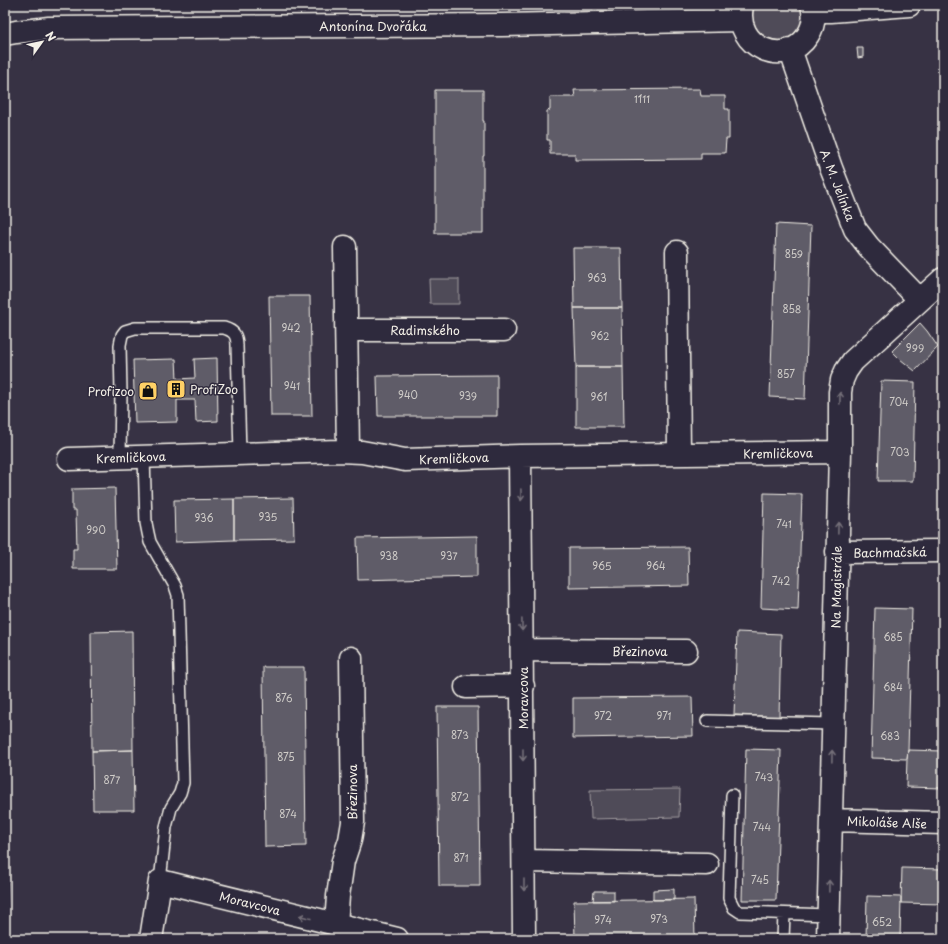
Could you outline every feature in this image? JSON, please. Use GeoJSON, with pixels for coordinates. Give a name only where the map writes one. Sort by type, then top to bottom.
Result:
{"type":"FeatureCollection","features":[{"type":"Feature","properties":{"kind":"street"},"geometry":{"type":"LineString","coordinates":[[742,13],[746,34],[751,41],[759,47],[776,52],[790,50],[799,45],[808,34],[812,25],[813,8],[831,11],[909,5]]}},
{"type":"Feature","properties":{"kind":"street","name":"Antonína Dvořáka"},"geometry":{"type":"LineString","coordinates":[[5,34],[49,28],[493,25],[742,13]]}},
{"type":"Feature","properties":{"kind":"street","name":"A. M. Jelínka"},"geometry":{"type":"LineString","coordinates":[[790,50],[831,168],[855,229],[869,247],[920,300]]}},
{"type":"Feature","properties":{"kind":"street"},"geometry":{"type":"LineString","coordinates":[[345,247],[348,451]]}},
{"type":"Feature","properties":{"kind":"street"},"geometry":{"type":"LineString","coordinates":[[677,252],[679,454]]}},
{"type":"Feature","properties":{"kind":"street","name":"Na Magistrále"},"geometry":{"type":"LineString","coordinates":[[828,939],[840,452],[840,392],[842,380],[846,371],[853,362],[943,279]]}},
{"type":"Feature","properties":{"kind":"street","name":"Radimského"},"geometry":{"type":"LineString","coordinates":[[347,330],[504,330]]}},
{"type":"Feature","properties":{"kind":"street","name":"Kremličkova"},"geometry":{"type":"LineString","coordinates":[[69,459],[348,451],[405,460],[520,456],[840,452]]}},
{"type":"Feature","properties":{"kind":"street","name":"Moravcova"},"geometry":{"type":"LineString","coordinates":[[520,456],[524,861],[524,935],[522,939]]}},
{"type":"Feature","properties":{"kind":"street","name":"Bachmačská"},"geometry":{"type":"LineString","coordinates":[[837,552],[943,551]]}},
{"type":"Feature","properties":{"kind":"street","name":"Březinova"},"geometry":{"type":"LineString","coordinates":[[522,650],[686,651]]}},
{"type":"Feature","properties":{"kind":"street","name":"Březinova"},"geometry":{"type":"LineString","coordinates":[[336,925],[343,861],[350,840],[353,822],[351,658]]}},
{"type":"Feature","properties":{"kind":"street"},"geometry":{"type":"LineString","coordinates":[[466,687],[523,686]]}},
{"type":"Feature","properties":{"kind":"street","name":"Mikoláše Alše"},"geometry":{"type":"LineString","coordinates":[[830,820],[943,824]]}},
{"type":"Feature","properties":{"kind":"street"},"geometry":{"type":"LineString","coordinates":[[524,861],[707,864]]}},
{"type":"Feature","properties":{"kind":"street"},"geometry":{"type":"LineString","coordinates":[[151,939],[160,881]]}},
{"type":"Feature","properties":{"kind":"street","name":"Moravcova"},"geometry":{"type":"LineString","coordinates":[[160,881],[397,939]]}},
{"type":"Feature","properties":{"kind":"lane"},"geometry":{"type":"LineString","coordinates":[[120,458],[120,345],[122,335],[125,331],[135,328],[224,328],[234,333],[237,340],[240,453]]}},
{"type":"Feature","properties":{"kind":"lane"},"geometry":{"type":"LineString","coordinates":[[144,457],[146,523],[148,534],[150,542],[176,586],[178,595],[183,783],[180,793],[171,808],[166,827],[160,881]]}},
{"type":"Feature","properties":{"kind":"lane"},"geometry":{"type":"LineString","coordinates":[[707,721],[833,724]]}},
{"type":"Feature","properties":{"kind":"lane"},"geometry":{"type":"LineString","coordinates":[[732,795],[729,898],[734,908],[740,912],[828,915]]}},
{"type":"Feature","properties":{"kind":"lane"},"geometry":{"type":"LineString","coordinates":[[783,939],[784,914]]}},
{"type":"Feature","properties":{"kind":"shaded area"},"geometry":{"type":"Polygon","coordinates":[[[755,5],[800,5],[802,17],[800,26],[791,36],[783,40],[774,40],[766,37],[754,24],[753,15],[755,5]]]}},
{"type":"Feature","properties":{"kind":"shaded area"},"geometry":{"type":"Polygon","coordinates":[[[429,279],[459,279],[459,304],[430,304],[429,279]]]}},
{"type":"Feature","properties":{"kind":"shaded area"},"geometry":{"type":"Polygon","coordinates":[[[680,789],[679,817],[591,819],[590,790],[680,789]]]}},
{"type":"Feature","properties":{"kind":"building"},"geometry":{"type":"Polygon","coordinates":[[[857,48],[863,48],[863,57],[858,58],[857,48]]]}},
{"type":"Feature","properties":{"kind":"building"},"geometry":{"type":"Polygon","coordinates":[[[700,89],[701,96],[725,96],[725,109],[729,109],[729,139],[726,139],[725,153],[701,153],[701,159],[575,160],[575,154],[550,154],[550,140],[547,140],[547,111],[550,110],[550,97],[575,97],[574,90],[700,89]]]}},
{"type":"Feature","properties":{"kind":"building"},"geometry":{"type":"Polygon","coordinates":[[[435,90],[483,90],[483,233],[435,233],[435,90]]]}},
{"type":"Feature","properties":{"kind":"building"},"geometry":{"type":"Polygon","coordinates":[[[776,224],[811,226],[805,399],[770,397],[776,224]]]}},
{"type":"Feature","properties":{"kind":"building"},"geometry":{"type":"Polygon","coordinates":[[[573,248],[621,248],[622,308],[574,308],[573,248]]]}},
{"type":"Feature","properties":{"kind":"building"},"geometry":{"type":"Polygon","coordinates":[[[269,296],[310,296],[312,416],[271,416],[269,296]]]}},
{"type":"Feature","properties":{"kind":"building"},"geometry":{"type":"Polygon","coordinates":[[[574,308],[622,308],[623,367],[576,367],[574,308]]]}},
{"type":"Feature","properties":{"kind":"building"},"geometry":{"type":"Polygon","coordinates":[[[920,323],[938,347],[915,371],[892,351],[920,323]]]}},
{"type":"Feature","properties":{"kind":"building","name":"ProfiZoo"},"geometry":{"type":"Polygon","coordinates":[[[217,358],[218,421],[196,422],[195,400],[177,400],[177,422],[135,423],[133,360],[176,359],[177,379],[195,378],[194,359],[217,358]]]}},
{"type":"Feature","properties":{"kind":"building"},"geometry":{"type":"Polygon","coordinates":[[[576,367],[623,367],[624,427],[576,427],[576,367]]]}},
{"type":"Feature","properties":{"kind":"building"},"geometry":{"type":"Polygon","coordinates":[[[497,375],[497,416],[378,416],[377,376],[497,375]]]}},
{"type":"Feature","properties":{"kind":"building"},"geometry":{"type":"Polygon","coordinates":[[[881,381],[915,382],[913,481],[878,481],[881,381]]]}},
{"type":"Feature","properties":{"kind":"building"},"geometry":{"type":"Polygon","coordinates":[[[115,488],[117,569],[73,569],[73,549],[77,549],[76,510],[72,510],[72,489],[115,488]]]}},
{"type":"Feature","properties":{"kind":"building"},"geometry":{"type":"Polygon","coordinates":[[[764,493],[802,494],[798,610],[761,608],[764,493]]]}},
{"type":"Feature","properties":{"kind":"building"},"geometry":{"type":"Polygon","coordinates":[[[293,498],[294,539],[234,540],[234,499],[293,498]]]}},
{"type":"Feature","properties":{"kind":"building"},"geometry":{"type":"Polygon","coordinates":[[[234,499],[234,540],[175,542],[174,500],[234,499]]]}},
{"type":"Feature","properties":{"kind":"building"},"geometry":{"type":"Polygon","coordinates":[[[477,536],[477,577],[358,580],[357,538],[477,536]]]}},
{"type":"Feature","properties":{"kind":"building"},"geometry":{"type":"Polygon","coordinates":[[[688,547],[689,586],[569,588],[569,548],[688,547]]]}},
{"type":"Feature","properties":{"kind":"building"},"geometry":{"type":"Polygon","coordinates":[[[875,608],[912,609],[907,759],[871,758],[875,608]]]}},
{"type":"Feature","properties":{"kind":"building"},"geometry":{"type":"Polygon","coordinates":[[[132,631],[133,750],[92,751],[91,632],[132,631]]]}},
{"type":"Feature","properties":{"kind":"building"},"geometry":{"type":"Polygon","coordinates":[[[737,632],[781,634],[779,717],[734,715],[737,632]]]}},
{"type":"Feature","properties":{"kind":"building"},"geometry":{"type":"Polygon","coordinates":[[[263,667],[304,667],[306,846],[265,847],[263,667]]]}},
{"type":"Feature","properties":{"kind":"building"},"geometry":{"type":"Polygon","coordinates":[[[692,697],[693,736],[573,738],[573,698],[692,697]]]}},
{"type":"Feature","properties":{"kind":"building"},"geometry":{"type":"Polygon","coordinates":[[[437,707],[478,707],[480,886],[439,886],[437,707]]]}},
{"type":"Feature","properties":{"kind":"building"},"geometry":{"type":"Polygon","coordinates":[[[746,749],[781,750],[776,900],[742,900],[746,749]]]}},
{"type":"Feature","properties":{"kind":"building"},"geometry":{"type":"Polygon","coordinates":[[[133,750],[134,810],[93,810],[92,751],[133,750]]]}},
{"type":"Feature","properties":{"kind":"building"},"geometry":{"type":"Polygon","coordinates":[[[908,750],[943,751],[943,788],[906,787],[908,750]]]}},
{"type":"Feature","properties":{"kind":"building"},"geometry":{"type":"Polygon","coordinates":[[[5,854],[9,854],[5,939],[5,854]]]}},
{"type":"Feature","properties":{"kind":"building"},"geometry":{"type":"Polygon","coordinates":[[[902,868],[943,869],[943,904],[901,903],[902,868]]]}},
{"type":"Feature","properties":{"kind":"building"},"geometry":{"type":"Polygon","coordinates":[[[674,889],[674,900],[653,900],[653,890],[674,889]]]}},
{"type":"Feature","properties":{"kind":"building"},"geometry":{"type":"Polygon","coordinates":[[[594,891],[614,891],[614,901],[593,901],[594,891]]]}},
{"type":"Feature","properties":{"kind":"building"},"geometry":{"type":"Polygon","coordinates":[[[867,896],[901,897],[900,939],[866,939],[867,896]]]}},
{"type":"Feature","properties":{"kind":"building"},"geometry":{"type":"Polygon","coordinates":[[[694,899],[695,939],[575,939],[574,901],[694,899]]]}},
{"type":"Feature","properties":{"kind":"place","name":"ProfiZoo"},"geometry":{"type":"Point","coordinates":[176,389]}},
{"type":"Feature","properties":{"kind":"place","name":"Profizoo"},"geometry":{"type":"Point","coordinates":[148,391]}}]}
